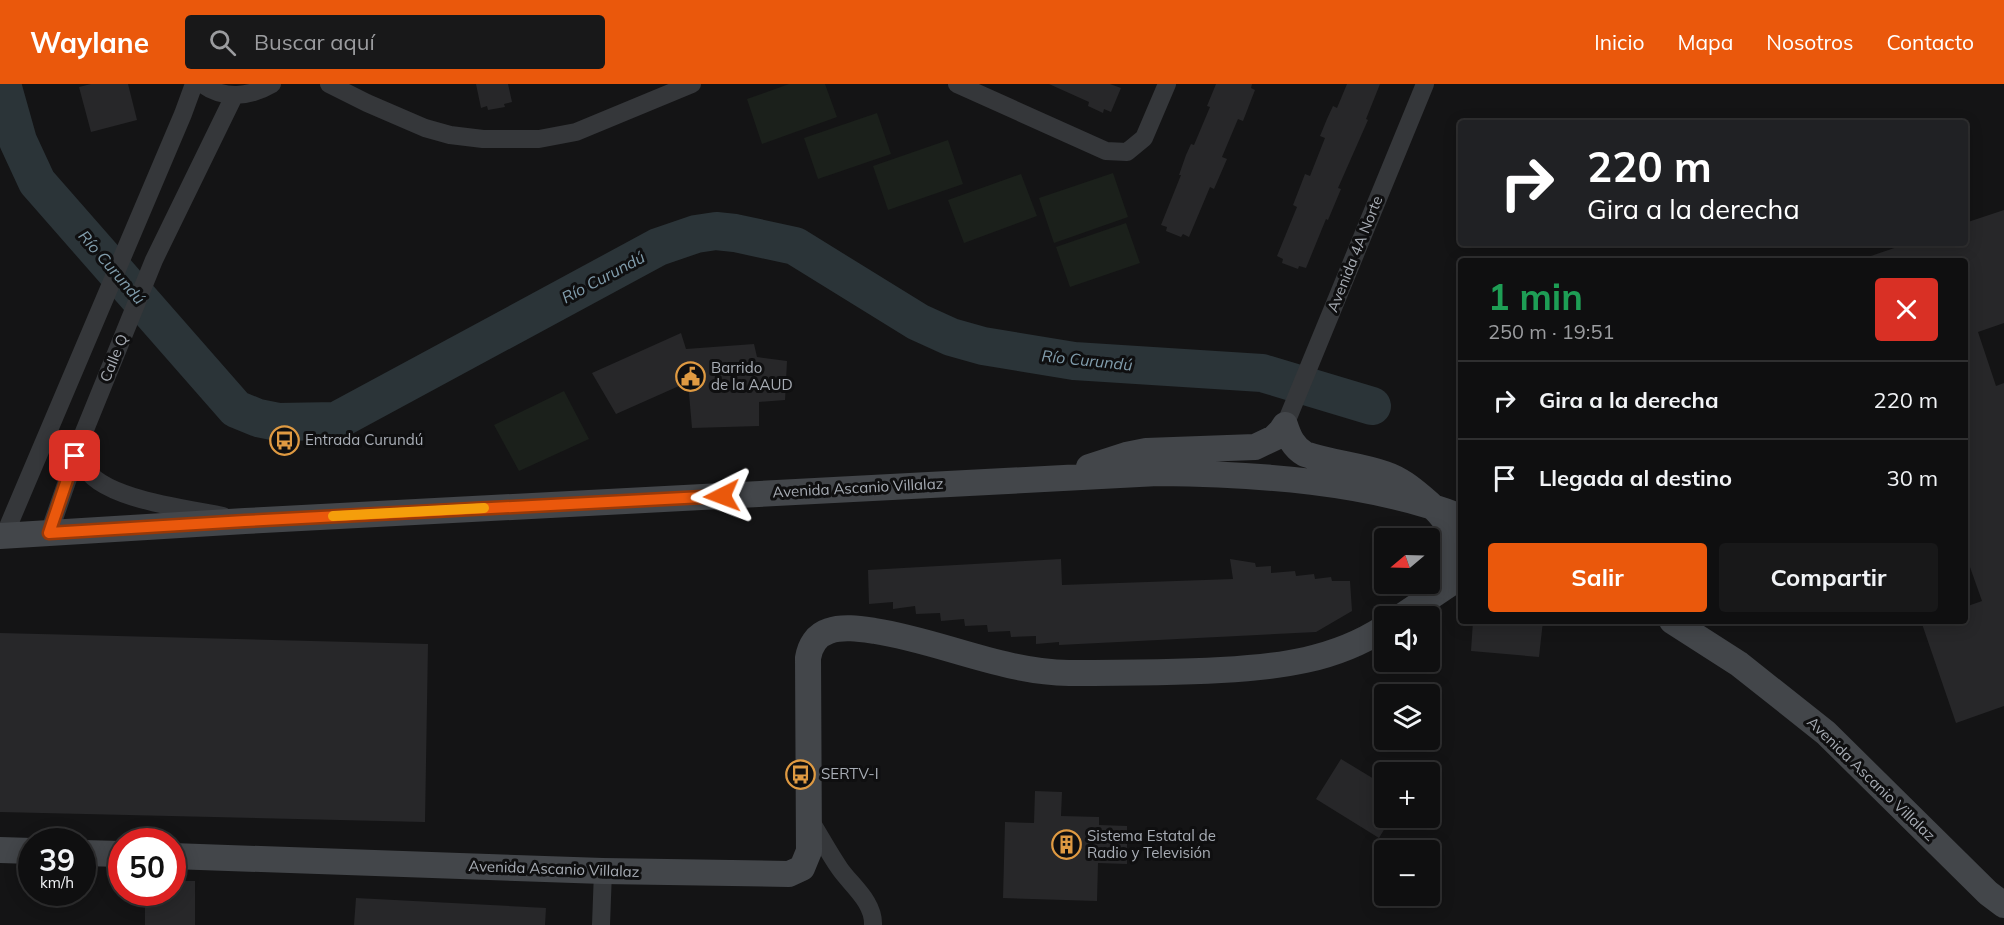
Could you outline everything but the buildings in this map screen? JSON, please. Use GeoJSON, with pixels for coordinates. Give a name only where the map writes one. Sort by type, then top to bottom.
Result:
{"type":"FeatureCollection","features":[{"type":"Feature","properties":{"kind":"main road"},"geometry":{"type":"LineString","coordinates":[[1061,477],[1136,453],[1255,447],[1274,438],[1281,431],[1287,419]]}},
{"type":"Feature","properties":{"kind":"main road"},"geometry":{"type":"LineString","coordinates":[[1287,419],[1292,442],[1305,454],[1375,471],[1394,478],[1436,508],[1446,521],[1454,542],[1450,583],[1417,606]]}},
{"type":"Feature","properties":{"kind":"main road","name":"Avenida Ascanio Villalaz"},"geometry":{"type":"LineString","coordinates":[[2,536],[1158,473],[1229,474],[1348,488],[1390,496],[1458,516]]}},
{"type":"Feature","properties":{"kind":"main road","name":"Avenida Ascanio Villalaz"},"geometry":{"type":"LineString","coordinates":[[1677,624],[1739,664],[1826,733],[1988,893],[2004,905]]}},
{"type":"Feature","properties":{"kind":"main road","name":"Avenida Ascanio Villalaz"},"geometry":{"type":"LineString","coordinates":[[186,856],[603,871],[789,874],[802,868],[809,851],[808,658],[813,642],[830,630],[843,628],[885,633],[1013,666],[1054,673],[1188,672],[1259,668],[1323,657],[1374,633]]}},
{"type":"Feature","properties":{"kind":"main road"},"geometry":{"type":"LineString","coordinates":[[0,850],[18,851]]}},
{"type":"Feature","properties":{"kind":"street","name":"Calle Q"},"geometry":{"type":"LineString","coordinates":[[2,536],[98,315],[194,84]]}},
{"type":"Feature","properties":{"kind":"street"},"geometry":{"type":"LineString","coordinates":[[202,84],[220,93],[234,96],[253,93],[272,84]]}},
{"type":"Feature","properties":{"kind":"street"},"geometry":{"type":"LineString","coordinates":[[329,84],[425,128],[450,135],[483,139],[539,139],[576,132],[692,84]]}},
{"type":"Feature","properties":{"kind":"street"},"geometry":{"type":"LineString","coordinates":[[957,84],[1106,152],[1127,152],[1144,138],[1167,84]]}},
{"type":"Feature","properties":{"kind":"street","name":"Avenida 4A Norte"},"geometry":{"type":"LineString","coordinates":[[1287,419],[1425,84]]}},
{"type":"Feature","properties":{"kind":"street","name":"Calle Q"},"geometry":{"type":"LineString","coordinates":[[234,96],[154,260],[82,437],[84,464],[96,480],[128,496],[245,521]]}},
{"type":"Feature","properties":{"kind":"street"},"geometry":{"type":"LineString","coordinates":[[49,533],[82,437]]}},
{"type":"Feature","properties":{"kind":"street"},"geometry":{"type":"LineString","coordinates":[[810,820],[841,870],[867,903],[873,925]]}},
{"type":"Feature","properties":{"kind":"street"},"geometry":{"type":"LineString","coordinates":[[601,925],[603,871]]}},
{"type":"Feature","properties":{"kind":"shaded area"},"geometry":{"type":"Polygon","coordinates":[[[789,84],[825,84],[837,117],[762,144],[747,99],[789,84]]]}},
{"type":"Feature","properties":{"kind":"shaded area"},"geometry":{"type":"Polygon","coordinates":[[[877,113],[891,154],[818,179],[804,138],[877,113]]]}},
{"type":"Feature","properties":{"kind":"shaded area"},"geometry":{"type":"Polygon","coordinates":[[[948,140],[963,184],[888,210],[873,166],[948,140]]]}},
{"type":"Feature","properties":{"kind":"shaded area"},"geometry":{"type":"Polygon","coordinates":[[[1113,173],[1128,217],[1054,243],[1039,198],[1113,173]]]}},
{"type":"Feature","properties":{"kind":"shaded area"},"geometry":{"type":"Polygon","coordinates":[[[1021,174],[1037,216],[964,243],[948,200],[1021,174]]]}},
{"type":"Feature","properties":{"kind":"shaded area"},"geometry":{"type":"Polygon","coordinates":[[[1126,223],[1140,263],[1070,287],[1056,247],[1126,223]]]}},
{"type":"Feature","properties":{"kind":"shaded area"},"geometry":{"type":"Polygon","coordinates":[[[564,391],[589,439],[519,471],[494,425],[564,391]]]}},
{"type":"Feature","properties":{"kind":"waterway","name":"Río Curundú"},"geometry":{"type":"LineString","coordinates":[[2,84],[18,141],[37,182],[236,409],[258,418],[278,422],[336,421],[658,247],[696,234],[716,231],[795,246],[918,322],[951,337],[983,346],[1074,361],[1262,373],[1372,406]]}},
{"type":"Feature","properties":{"kind":"slow traffic"},"geometry":{"type":"LineString","coordinates":[[333,516],[484,508]]}},
{"type":"Feature","properties":{"kind":"place","name":"Barrido de la AAUD"},"geometry":{"type":"Point","coordinates":[690,377]}},
{"type":"Feature","properties":{"kind":"place","name":"Entrada Curundú"},"geometry":{"type":"Point","coordinates":[284,440]}},
{"type":"Feature","properties":{"kind":"place","name":"SERTV-I"},"geometry":{"type":"Point","coordinates":[800,774]}},
{"type":"Feature","properties":{"kind":"place","name":"Sistema Estatal de Radio y Televisión"},"geometry":{"type":"Point","coordinates":[1066,845]}},
{"type":"Feature","properties":{"kind":"route"},"geometry":{"type":"LineString","coordinates":[[75,456],[49,533],[722,496]]}}]}
